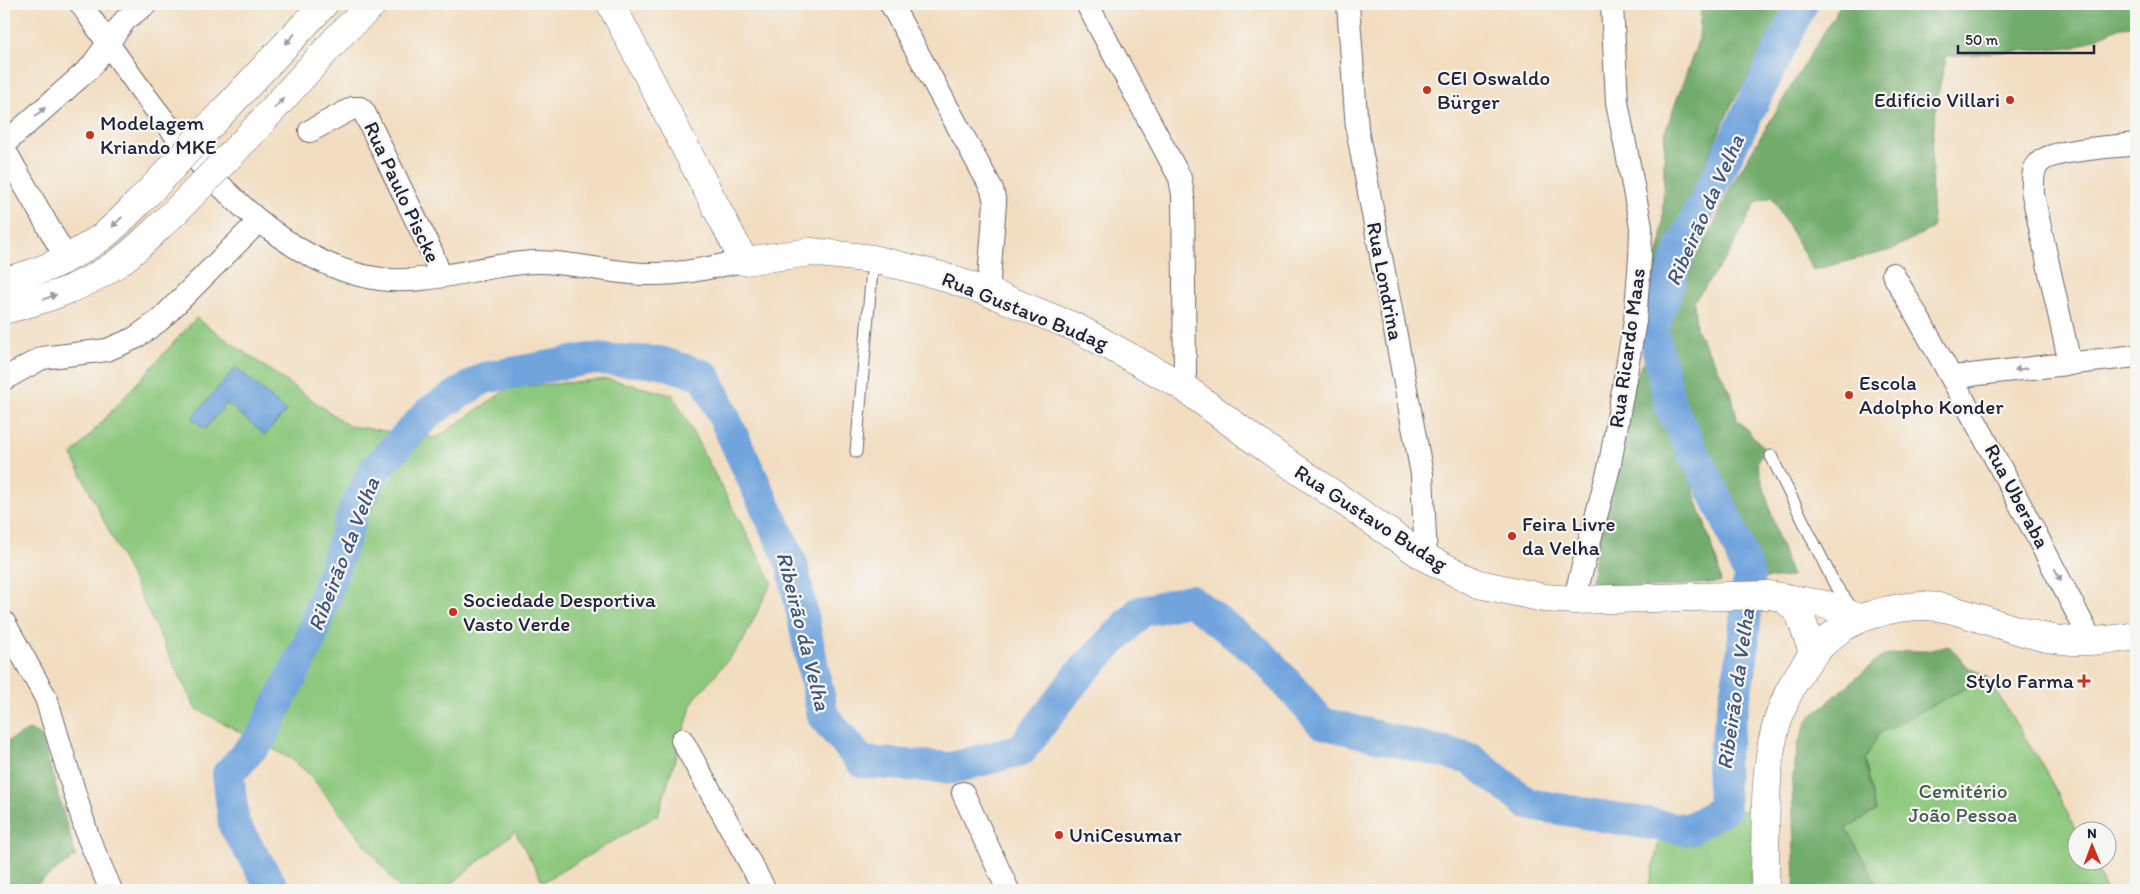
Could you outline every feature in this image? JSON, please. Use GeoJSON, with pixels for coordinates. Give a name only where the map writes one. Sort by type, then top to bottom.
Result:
{"type":"FeatureCollection","features":[{"type":"Feature","properties":{"kind":"main road"},"geometry":{"type":"LineString","coordinates":[[4,281],[22,277],[66,258],[100,238],[152,189],[324,4]]}},
{"type":"Feature","properties":{"kind":"main road"},"geometry":{"type":"LineString","coordinates":[[4,310],[34,303],[75,287],[118,263],[176,211],[246,139],[342,33],[373,4]]}},
{"type":"Feature","properties":{"kind":"main road"},"geometry":{"type":"LineString","coordinates":[[611,4],[744,261]]}},
{"type":"Feature","properties":{"kind":"main road","name":"Rua Gustavo Budag"},"geometry":{"type":"LineString","coordinates":[[744,261],[811,252],[873,259],[938,275],[988,292],[1077,328],[1182,386],[1256,441],[1426,558],[1479,584],[1544,598],[1574,600],[1712,595],[1811,609]]}},
{"type":"Feature","properties":{"kind":"main road"},"geometry":{"type":"LineString","coordinates":[[1811,609],[1902,607],[1948,609],[2042,637],[2092,642],[2136,636]]}},
{"type":"Feature","properties":{"kind":"main road"},"geometry":{"type":"LineString","coordinates":[[1765,890],[1766,795],[1772,742],[1786,699],[1817,649],[1811,609]]}},
{"type":"Feature","properties":{"kind":"main road"},"geometry":{"type":"LineString","coordinates":[[1811,609],[1817,649]]}},
{"type":"Feature","properties":{"kind":"street","name":"Rua Gustavo Budag"},"geometry":{"type":"LineString","coordinates":[[81,4],[168,126],[232,197],[258,222],[291,245],[355,274],[407,281],[504,264],[538,262],[581,265],[648,274],[671,274],[744,261]]}},
{"type":"Feature","properties":{"kind":"street"},"geometry":{"type":"LineString","coordinates":[[4,144],[90,68],[125,20],[146,4]]}},
{"type":"Feature","properties":{"kind":"street"},"geometry":{"type":"LineString","coordinates":[[892,4],[992,190],[995,203],[988,292]]}},
{"type":"Feature","properties":{"kind":"street"},"geometry":{"type":"LineString","coordinates":[[1087,4],[1180,178],[1184,215],[1185,374],[1182,386]]}},
{"type":"Feature","properties":{"kind":"street","name":"Rua Londrina"},"geometry":{"type":"LineString","coordinates":[[1348,4],[1357,129],[1422,474],[1426,558]]}},
{"type":"Feature","properties":{"kind":"street","name":"Rua Ricardo Maas"},"geometry":{"type":"LineString","coordinates":[[1574,600],[1610,464],[1635,320],[1640,258],[1641,227],[1617,102],[1612,4]]}},
{"type":"Feature","properties":{"kind":"street","name":"Rua Paulo Piscke"},"geometry":{"type":"LineString","coordinates":[[310,131],[353,108],[360,108],[364,112],[432,253],[440,275]]}},
{"type":"Feature","properties":{"kind":"street"},"geometry":{"type":"LineString","coordinates":[[2070,364],[2033,195],[2032,176],[2040,162],[2056,154],[2136,144]]}},
{"type":"Feature","properties":{"kind":"street"},"geometry":{"type":"LineString","coordinates":[[4,149],[66,258]]}},
{"type":"Feature","properties":{"kind":"street"},"geometry":{"type":"LineString","coordinates":[[4,379],[42,358],[106,350],[135,338],[160,320],[258,222]]}},
{"type":"Feature","properties":{"kind":"street","name":"Rua Uberaba"},"geometry":{"type":"LineString","coordinates":[[1893,274],[2020,502],[2092,642]]}},
{"type":"Feature","properties":{"kind":"street"},"geometry":{"type":"LineString","coordinates":[[1952,377],[2136,356]]}},
{"type":"Feature","properties":{"kind":"street"},"geometry":{"type":"LineString","coordinates":[[4,622],[46,698],[88,837],[111,890]]}},
{"type":"Feature","properties":{"kind":"street"},"geometry":{"type":"LineString","coordinates":[[682,740],[765,890]]}},
{"type":"Feature","properties":{"kind":"street"},"geometry":{"type":"LineString","coordinates":[[964,793],[1008,890]]}},
{"type":"Feature","properties":{"kind":"lane"},"geometry":{"type":"LineString","coordinates":[[856,452],[873,259]]}},
{"type":"Feature","properties":{"kind":"lane"},"geometry":{"type":"LineString","coordinates":[[1771,456],[1834,583],[1811,609]]}},
{"type":"Feature","properties":{"kind":"green space"},"geometry":{"type":"Polygon","coordinates":[[[1701,4],[1786,4],[1773,33],[1731,106],[1647,294],[1662,238],[1665,132],[1699,38],[1701,4]]]}},
{"type":"Feature","properties":{"kind":"green space"},"geometry":{"type":"Polygon","coordinates":[[[1841,4],[2136,4],[2136,26],[2121,27],[2076,47],[1947,56],[1938,98],[1933,141],[1933,228],[1891,250],[1813,270],[1772,197],[1756,202],[1730,253],[1694,301],[1696,329],[1731,392],[1737,419],[1765,449],[1757,463],[1778,537],[1792,577],[1758,579],[1723,490],[1688,419],[1660,336],[1677,289],[1712,229],[1732,184],[1841,4]]]}},
{"type":"Feature","properties":{"kind":"green space","name":"Sociedade Desportiva Vasto Verde"},"geometry":{"type":"Polygon","coordinates":[[[196,318],[349,426],[436,438],[509,388],[608,379],[673,395],[772,582],[742,643],[693,701],[658,815],[543,882],[515,832],[444,890],[401,890],[309,774],[291,759],[195,708],[72,455],[196,318]]]}},
{"type":"Feature","properties":{"kind":"green space"},"geometry":{"type":"Polygon","coordinates":[[[1649,354],[1669,438],[1690,480],[1717,561],[1721,582],[1652,588],[1590,588],[1597,543],[1633,380],[1649,354]]]}},
{"type":"Feature","properties":{"kind":"green space"},"geometry":{"type":"Polygon","coordinates":[[[1949,646],[1968,667],[1987,677],[1879,733],[1865,760],[1876,811],[1846,828],[1880,890],[1795,890],[1792,780],[1799,741],[1808,719],[1881,657],[1906,651],[1927,651],[1949,646]]]}},
{"type":"Feature","properties":{"kind":"green space","name":"Cemitério João Pessoa"},"geometry":{"type":"Polygon","coordinates":[[[1987,677],[2046,771],[2072,822],[2068,822],[2068,872],[2098,872],[2106,890],[1880,890],[1846,828],[1876,811],[1865,760],[1879,733],[1987,677]]]}},
{"type":"Feature","properties":{"kind":"green space"},"geometry":{"type":"Polygon","coordinates":[[[29,730],[41,736],[76,856],[29,890],[4,890],[4,743],[29,730]]]}},
{"type":"Feature","properties":{"kind":"green space"},"geometry":{"type":"Polygon","coordinates":[[[1753,810],[1751,890],[1648,890],[1659,841],[1689,838],[1706,832],[1722,820],[1729,811],[1753,810]]]}},
{"type":"Feature","properties":{"kind":"water"},"geometry":{"type":"Polygon","coordinates":[[[236,367],[286,411],[265,435],[227,403],[205,429],[192,418],[236,367]]]}},
{"type":"Feature","properties":{"kind":"waterway","name":"Ribeirão da Velha"},"geometry":{"type":"LineString","coordinates":[[274,890],[234,825],[228,774],[260,739],[309,643],[353,513],[375,469],[429,412],[484,378],[589,359],[660,362],[705,376],[792,564],[823,716],[862,762],[952,768],[1021,750],[1078,676],[1140,612],[1190,600],[1261,654],[1322,723],[1471,759],[1528,804],[1688,830],[1724,809],[1722,763],[1742,658],[1749,575],[1726,517],[1671,408],[1653,330],[1682,246],[1802,4]]}},
{"type":"Feature","properties":{"kind":"place","name":"CEI Oswaldo Bürger"},"geometry":{"type":"Point","coordinates":[1427,90]}},
{"type":"Feature","properties":{"kind":"place","name":"Edifício Villari"},"geometry":{"type":"Point","coordinates":[2010,100]}},
{"type":"Feature","properties":{"kind":"place","name":"Modelagem Kriando MKE"},"geometry":{"type":"Point","coordinates":[90,135]}},
{"type":"Feature","properties":{"kind":"place","name":"Escola Adolpho Konder"},"geometry":{"type":"Point","coordinates":[1849,395]}},
{"type":"Feature","properties":{"kind":"place","name":"Feira Livre da Velha"},"geometry":{"type":"Point","coordinates":[1512,536]}},
{"type":"Feature","properties":{"kind":"place","name":"Sociedade Desportiva Vasto Verde"},"geometry":{"type":"Point","coordinates":[453,612]}},
{"type":"Feature","properties":{"kind":"place","name":"Stylo Farma"},"geometry":{"type":"Point","coordinates":[2084,681]}},
{"type":"Feature","properties":{"kind":"place","name":"UniCesumar"},"geometry":{"type":"Point","coordinates":[1059,835]}}]}
